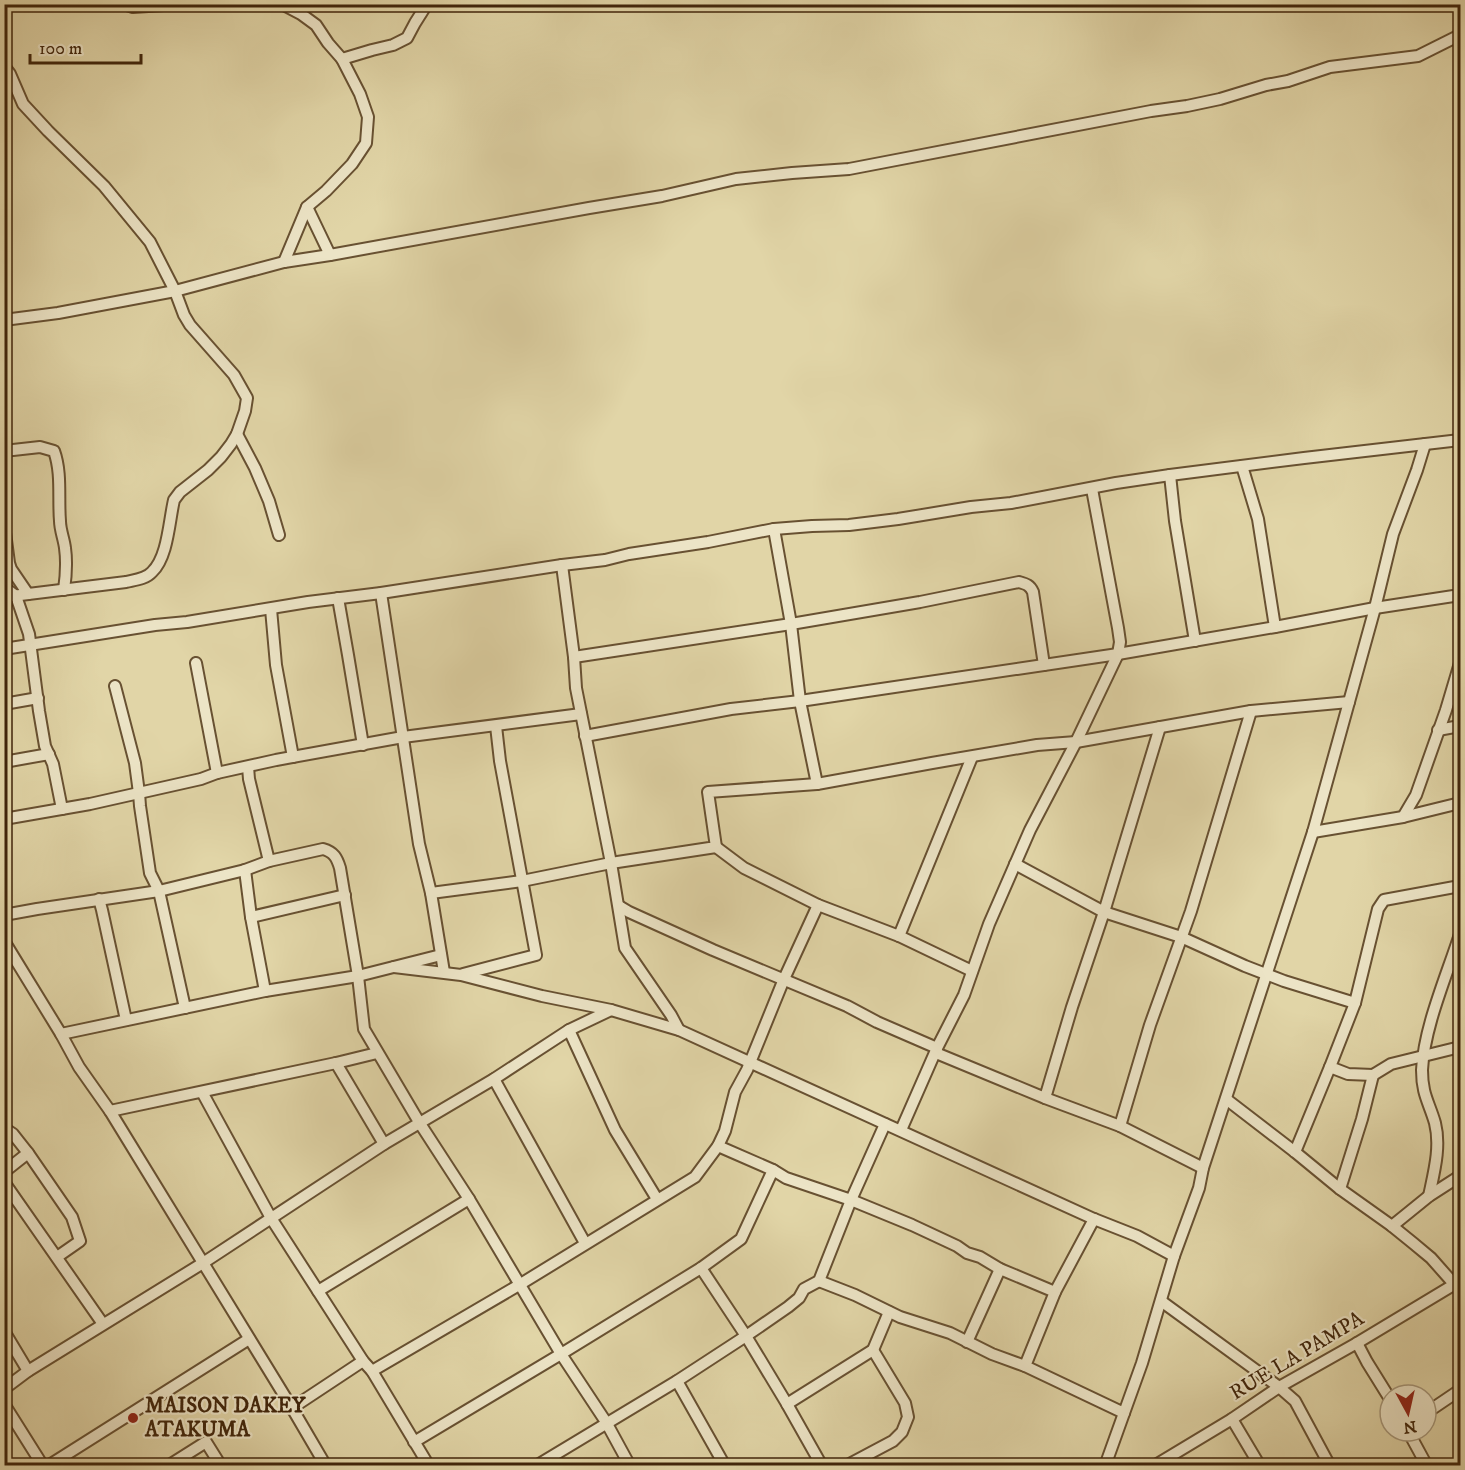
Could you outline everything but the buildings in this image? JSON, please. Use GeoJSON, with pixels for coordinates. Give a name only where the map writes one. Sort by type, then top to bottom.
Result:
{"type":"FeatureCollection","features":[{"type":"Feature","properties":{"kind":"street"},"geometry":{"type":"LineString","coordinates":[[4,9],[13,4]]}},
{"type":"Feature","properties":{"kind":"street"},"geometry":{"type":"LineString","coordinates":[[124,4],[133,7],[193,4]]}},
{"type":"Feature","properties":{"kind":"street"},"geometry":{"type":"LineString","coordinates":[[282,4],[316,25],[342,59],[360,94],[368,117],[366,143],[352,164],[307,207],[284,262]]}},
{"type":"Feature","properties":{"kind":"street"},"geometry":{"type":"LineString","coordinates":[[342,59],[393,45],[407,38],[427,4]]}},
{"type":"Feature","properties":{"kind":"street"},"geometry":{"type":"LineString","coordinates":[[4,320],[58,313],[175,291],[284,262],[662,196],[735,179],[849,169],[1187,106],[1288,81],[1330,67],[1418,56],[1461,35]]}},
{"type":"Feature","properties":{"kind":"street"},"geometry":{"type":"LineString","coordinates":[[4,66],[23,104],[104,186],[150,242],[190,325],[234,375],[247,398],[237,434],[221,457],[180,492],[174,500],[161,560],[152,573],[141,579],[126,582],[10,596]]}},
{"type":"Feature","properties":{"kind":"street"},"geometry":{"type":"LineString","coordinates":[[307,207],[330,255]]}},
{"type":"Feature","properties":{"kind":"street"},"geometry":{"type":"LineString","coordinates":[[237,434],[269,501],[279,535]]}},
{"type":"Feature","properties":{"kind":"street"},"geometry":{"type":"LineString","coordinates":[[4,650],[155,624],[187,622],[605,560],[774,529],[849,525],[898,519],[1011,503],[1170,475],[1461,440]]}},
{"type":"Feature","properties":{"kind":"street"},"geometry":{"type":"LineString","coordinates":[[1105,1466],[1142,1363],[1174,1256],[1199,1188],[1203,1168],[1313,832],[1375,608],[1393,534],[1425,444]]}},
{"type":"Feature","properties":{"kind":"street"},"geometry":{"type":"LineString","coordinates":[[4,451],[40,447],[54,452],[60,490],[60,525],[65,548],[64,590]]}},
{"type":"Feature","properties":{"kind":"street"},"geometry":{"type":"LineString","coordinates":[[1242,466],[1258,519],[1275,627]]}},
{"type":"Feature","properties":{"kind":"street"},"geometry":{"type":"LineString","coordinates":[[1170,475],[1175,521],[1195,641]]}},
{"type":"Feature","properties":{"kind":"street"},"geometry":{"type":"LineString","coordinates":[[901,1130],[964,996],[989,924],[1030,830],[1118,654],[1120,642],[1118,628],[1092,489]]}},
{"type":"Feature","properties":{"kind":"street"},"geometry":{"type":"LineString","coordinates":[[4,525],[11,569],[28,594]]}},
{"type":"Feature","properties":{"kind":"street"},"geometry":{"type":"LineString","coordinates":[[774,529],[791,624],[800,701],[818,784]]}},
{"type":"Feature","properties":{"kind":"street"},"geometry":{"type":"LineString","coordinates":[[562,565],[576,688],[611,863],[625,948],[679,1030]]}},
{"type":"Feature","properties":{"kind":"street"},"geometry":{"type":"LineString","coordinates":[[574,657],[791,624],[1019,582],[1031,587],[1033,592],[1044,665]]}},
{"type":"Feature","properties":{"kind":"street"},"geometry":{"type":"LineString","coordinates":[[4,587],[28,634],[45,746],[53,764],[62,808]]}},
{"type":"Feature","properties":{"kind":"street"},"geometry":{"type":"LineString","coordinates":[[381,593],[419,844],[431,893],[444,972]]}},
{"type":"Feature","properties":{"kind":"street"},"geometry":{"type":"LineString","coordinates":[[585,736],[731,709],[1118,654],[1461,595]]}},
{"type":"Feature","properties":{"kind":"street"},"geometry":{"type":"LineString","coordinates":[[338,598],[363,745]]}},
{"type":"Feature","properties":{"kind":"street"},"geometry":{"type":"LineString","coordinates":[[271,609],[276,665],[293,757]]}},
{"type":"Feature","properties":{"kind":"street"},"geometry":{"type":"LineString","coordinates":[[196,663],[217,773]]}},
{"type":"Feature","properties":{"kind":"street"},"geometry":{"type":"LineString","coordinates":[[1403,817],[1416,795],[1461,663]]}},
{"type":"Feature","properties":{"kind":"street"},"geometry":{"type":"LineString","coordinates":[[115,686],[135,764],[150,873],[159,891],[185,1008]]}},
{"type":"Feature","properties":{"kind":"street"},"geometry":{"type":"LineString","coordinates":[[4,704],[38,698]]}},
{"type":"Feature","properties":{"kind":"street"},"geometry":{"type":"LineString","coordinates":[[972,971],[898,936],[818,905],[744,868],[716,847],[708,792],[818,784],[1251,711],[1349,702]]}},
{"type":"Feature","properties":{"kind":"street"},"geometry":{"type":"LineString","coordinates":[[1120,1126],[1150,1025],[1191,911],[1251,711]]}},
{"type":"Feature","properties":{"kind":"street"},"geometry":{"type":"LineString","coordinates":[[4,819],[90,804],[293,757],[403,737],[581,714]]}},
{"type":"Feature","properties":{"kind":"street"},"geometry":{"type":"LineString","coordinates":[[460,975],[536,955],[500,761],[496,726]]}},
{"type":"Feature","properties":{"kind":"street"},"geometry":{"type":"LineString","coordinates":[[1438,730],[1461,726]]}},
{"type":"Feature","properties":{"kind":"street"},"geometry":{"type":"LineString","coordinates":[[1045,1098],[1160,727]]}},
{"type":"Feature","properties":{"kind":"street"},"geometry":{"type":"LineString","coordinates":[[4,762],[49,754]]}},
{"type":"Feature","properties":{"kind":"street"},"geometry":{"type":"LineString","coordinates":[[898,936],[972,757]]}},
{"type":"Feature","properties":{"kind":"street"},"geometry":{"type":"LineString","coordinates":[[248,767],[269,861]]}},
{"type":"Feature","properties":{"kind":"street"},"geometry":{"type":"LineString","coordinates":[[1313,832],[1403,817],[1461,803]]}},
{"type":"Feature","properties":{"kind":"street"},"geometry":{"type":"LineString","coordinates":[[431,893],[716,847]]}},
{"type":"Feature","properties":{"kind":"street"},"geometry":{"type":"LineString","coordinates":[[4,915],[159,891],[323,849],[336,856],[345,895],[364,1029],[561,1354],[606,1422],[630,1466]]}},
{"type":"Feature","properties":{"kind":"street"},"geometry":{"type":"LineString","coordinates":[[1015,864],[1104,912],[1180,938],[1284,981],[1355,1003]]}},
{"type":"Feature","properties":{"kind":"street"},"geometry":{"type":"LineString","coordinates":[[245,870],[251,917],[266,991]]}},
{"type":"Feature","properties":{"kind":"street"},"geometry":{"type":"LineString","coordinates":[[1295,1152],[1355,1003],[1378,909],[1384,900],[1461,886]]}},
{"type":"Feature","properties":{"kind":"street"},"geometry":{"type":"LineString","coordinates":[[251,917],[345,895]]}},
{"type":"Feature","properties":{"kind":"street"},"geometry":{"type":"LineString","coordinates":[[99,899],[126,1020]]}},
{"type":"Feature","properties":{"kind":"street"},"geometry":{"type":"LineString","coordinates":[[372,1371],[519,1285],[695,1177],[726,1131],[735,1092],[747,1070],[784,979],[818,905]]}},
{"type":"Feature","properties":{"kind":"street"},"geometry":{"type":"LineString","coordinates":[[619,906],[712,950],[836,1001],[937,1050],[1045,1098],[1120,1126],[1203,1168]]}},
{"type":"Feature","properties":{"kind":"street"},"geometry":{"type":"LineString","coordinates":[[1429,1196],[1438,1140],[1435,1122],[1423,1090],[1422,1069],[1425,1043],[1455,965],[1461,934]]}},
{"type":"Feature","properties":{"kind":"street"},"geometry":{"type":"LineString","coordinates":[[6,949],[110,1111],[326,1466]]}},
{"type":"Feature","properties":{"kind":"street"},"geometry":{"type":"LineString","coordinates":[[61,1034],[266,991],[358,976],[441,955]]}},
{"type":"Feature","properties":{"kind":"street"},"geometry":{"type":"LineString","coordinates":[[394,967],[460,975],[542,996],[611,1010],[679,1030],[1094,1219],[1137,1236],[1174,1256]]}},
{"type":"Feature","properties":{"kind":"street"},"geometry":{"type":"LineString","coordinates":[[4,1389],[28,1371],[203,1263],[419,1122],[494,1079],[569,1030],[611,1010]]}},
{"type":"Feature","properties":{"kind":"street"},"geometry":{"type":"LineString","coordinates":[[569,1030],[615,1130],[657,1199]]}},
{"type":"Feature","properties":{"kind":"street"},"geometry":{"type":"LineString","coordinates":[[1330,1067],[1348,1074],[1373,1075],[1391,1064],[1461,1047]]}},
{"type":"Feature","properties":{"kind":"street"},"geometry":{"type":"LineString","coordinates":[[110,1111],[377,1053]]}},
{"type":"Feature","properties":{"kind":"street"},"geometry":{"type":"LineString","coordinates":[[336,1063],[384,1144]]}},
{"type":"Feature","properties":{"kind":"street"},"geometry":{"type":"LineString","coordinates":[[1340,1189],[1373,1075]]}},
{"type":"Feature","properties":{"kind":"street"},"geometry":{"type":"LineString","coordinates":[[494,1079],[585,1243]]}},
{"type":"Feature","properties":{"kind":"street"},"geometry":{"type":"LineString","coordinates":[[202,1092],[271,1218],[363,1361],[372,1371],[429,1466]]}},
{"type":"Feature","properties":{"kind":"street"},"geometry":{"type":"LineString","coordinates":[[1226,1099],[1340,1189],[1392,1226],[1457,1282]]}},
{"type":"Feature","properties":{"kind":"street"},"geometry":{"type":"LineString","coordinates":[[536,1466],[677,1381],[746,1336],[788,1307],[799,1298],[804,1289],[819,1281],[885,1124]]}},
{"type":"Feature","properties":{"kind":"street"},"geometry":{"type":"LineString","coordinates":[[4,1128],[13,1134],[28,1153],[72,1217],[81,1241],[57,1257]]}},
{"type":"Feature","properties":{"kind":"street"},"geometry":{"type":"LineString","coordinates":[[718,1146],[786,1178],[852,1200],[1055,1292]]}},
{"type":"Feature","properties":{"kind":"street"},"geometry":{"type":"LineString","coordinates":[[4,1172],[28,1153]]}},
{"type":"Feature","properties":{"kind":"street"},"geometry":{"type":"LineString","coordinates":[[414,1442],[701,1268],[741,1239],[773,1170]]}},
{"type":"Feature","properties":{"kind":"street"},"geometry":{"type":"LineString","coordinates":[[1392,1226],[1429,1196],[1461,1176]]}},
{"type":"Feature","properties":{"kind":"street"},"geometry":{"type":"LineString","coordinates":[[4,1182],[103,1324]]}},
{"type":"Feature","properties":{"kind":"street"},"geometry":{"type":"LineString","coordinates":[[318,1291],[469,1199]]}},
{"type":"Feature","properties":{"kind":"street"},"geometry":{"type":"LineString","coordinates":[[1024,1366],[1055,1292],[1094,1219]]}},
{"type":"Feature","properties":{"kind":"street"},"geometry":{"type":"LineString","coordinates":[[701,1268],[746,1336],[822,1466]]}},
{"type":"Feature","properties":{"kind":"street"},"geometry":{"type":"LineString","coordinates":[[967,1342],[1000,1269]]}},
{"type":"Feature","properties":{"kind":"street"},"geometry":{"type":"LineString","coordinates":[[819,1281],[919,1324],[950,1333],[1124,1413]]}},
{"type":"Feature","properties":{"kind":"street","name":"RUE LA PAMPA"},"geometry":{"type":"LineString","coordinates":[[1154,1466],[1280,1387],[1457,1282]]}},
{"type":"Feature","properties":{"kind":"street"},"geometry":{"type":"LineString","coordinates":[[1161,1301],[1280,1387],[1295,1401],[1330,1466]]}},
{"type":"Feature","properties":{"kind":"street"},"geometry":{"type":"LineString","coordinates":[[787,1404],[873,1350],[889,1312]]}},
{"type":"Feature","properties":{"kind":"street"},"geometry":{"type":"LineString","coordinates":[[4,1331],[28,1371]]}},
{"type":"Feature","properties":{"kind":"street"},"geometry":{"type":"LineString","coordinates":[[4,1404],[46,1466],[249,1339]]}},
{"type":"Feature","properties":{"kind":"street"},"geometry":{"type":"LineString","coordinates":[[1357,1343],[1380,1383]]}},
{"type":"Feature","properties":{"kind":"street"},"geometry":{"type":"LineString","coordinates":[[846,1466],[893,1441],[902,1432],[908,1417],[905,1403],[873,1350]]}},
{"type":"Feature","properties":{"kind":"street"},"geometry":{"type":"LineString","coordinates":[[292,1408],[363,1361]]}},
{"type":"Feature","properties":{"kind":"street"},"geometry":{"type":"LineString","coordinates":[[677,1381],[725,1466]]}},
{"type":"Feature","properties":{"kind":"street"},"geometry":{"type":"LineString","coordinates":[[1438,1405],[1461,1390]]}},
{"type":"Feature","properties":{"kind":"street"},"geometry":{"type":"LineString","coordinates":[[1232,1419],[1260,1466]]}},
{"type":"Feature","properties":{"kind":"street"},"geometry":{"type":"LineString","coordinates":[[168,1466],[206,1442],[221,1466]]}},
{"type":"Feature","properties":{"kind":"street"},"geometry":{"type":"LineString","coordinates":[[1413,1443],[1422,1464]]}},
{"type":"Feature","properties":{"kind":"place","name":"MAISON DAKEY ATAKUMA"},"geometry":{"type":"Point","coordinates":[133,1418]}}]}
